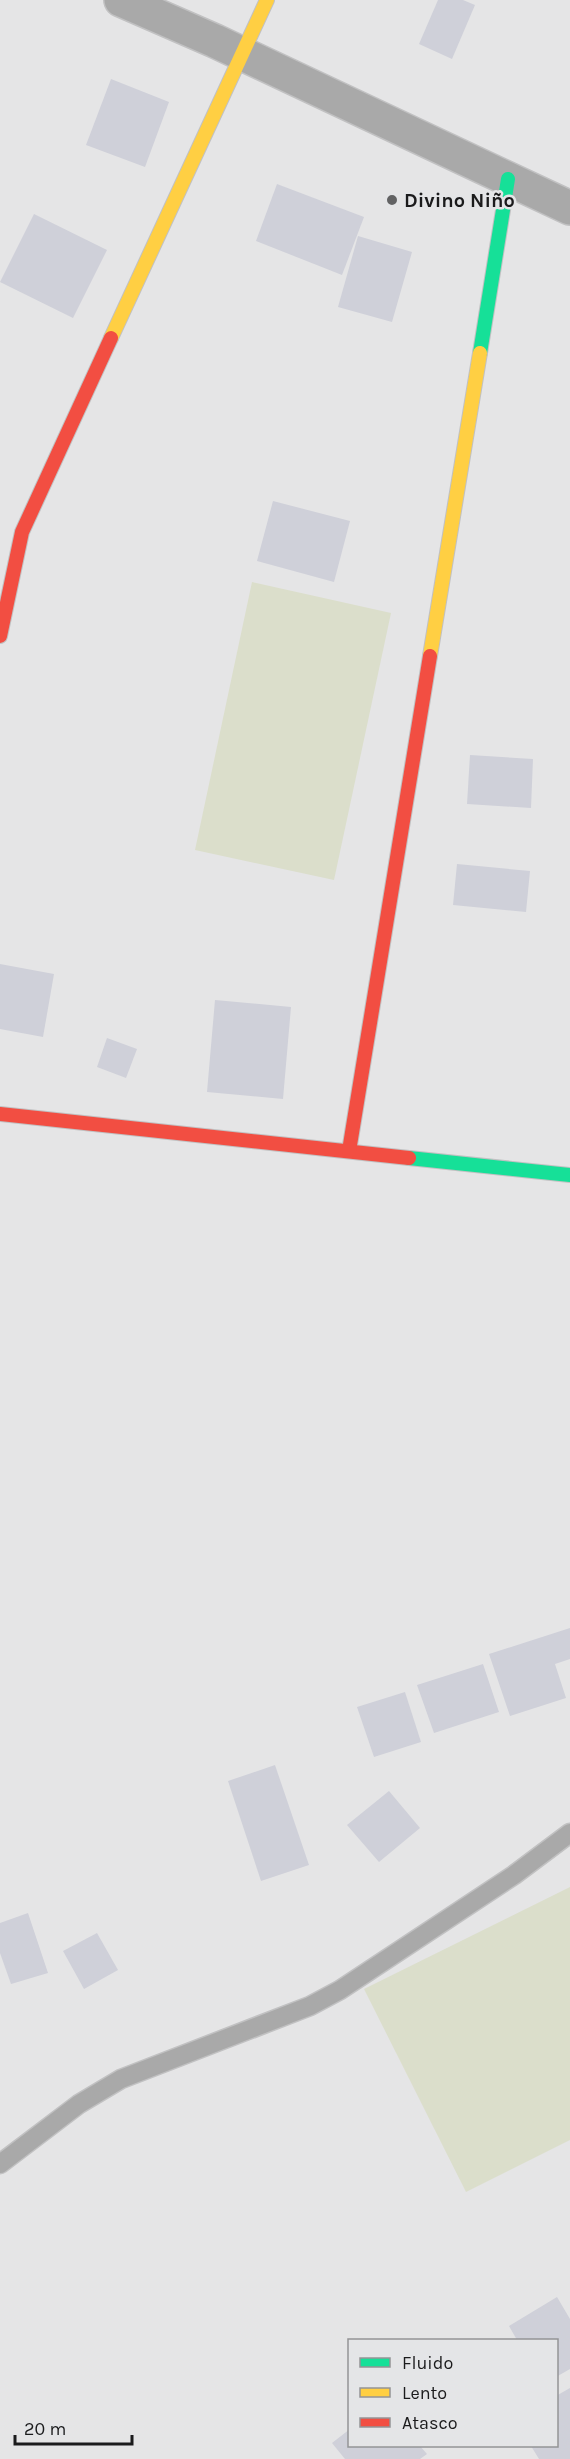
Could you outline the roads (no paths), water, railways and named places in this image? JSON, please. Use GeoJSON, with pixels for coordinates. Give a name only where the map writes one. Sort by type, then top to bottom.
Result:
{"type":"FeatureCollection","features":[{"type":"Feature","properties":{"kind":"street"},"geometry":{"type":"LineString","coordinates":[[122,0],[570,208]]}},
{"type":"Feature","properties":{"kind":"street"},"geometry":{"type":"LineString","coordinates":[[0,636],[22,532],[267,0]]}},
{"type":"Feature","properties":{"kind":"street"},"geometry":{"type":"LineString","coordinates":[[349,1151],[508,179]]}},
{"type":"Feature","properties":{"kind":"street"},"geometry":{"type":"LineString","coordinates":[[0,1114],[570,1175]]}},
{"type":"Feature","properties":{"kind":"lane"},"geometry":{"type":"LineString","coordinates":[[0,2164],[78,2104],[121,2079],[310,2006],[340,1990],[504,1882],[570,1833]]}},
{"type":"Feature","properties":{"kind":"place","name":"Divino Niño"},"geometry":{"type":"Point","coordinates":[392,200]}}]}
